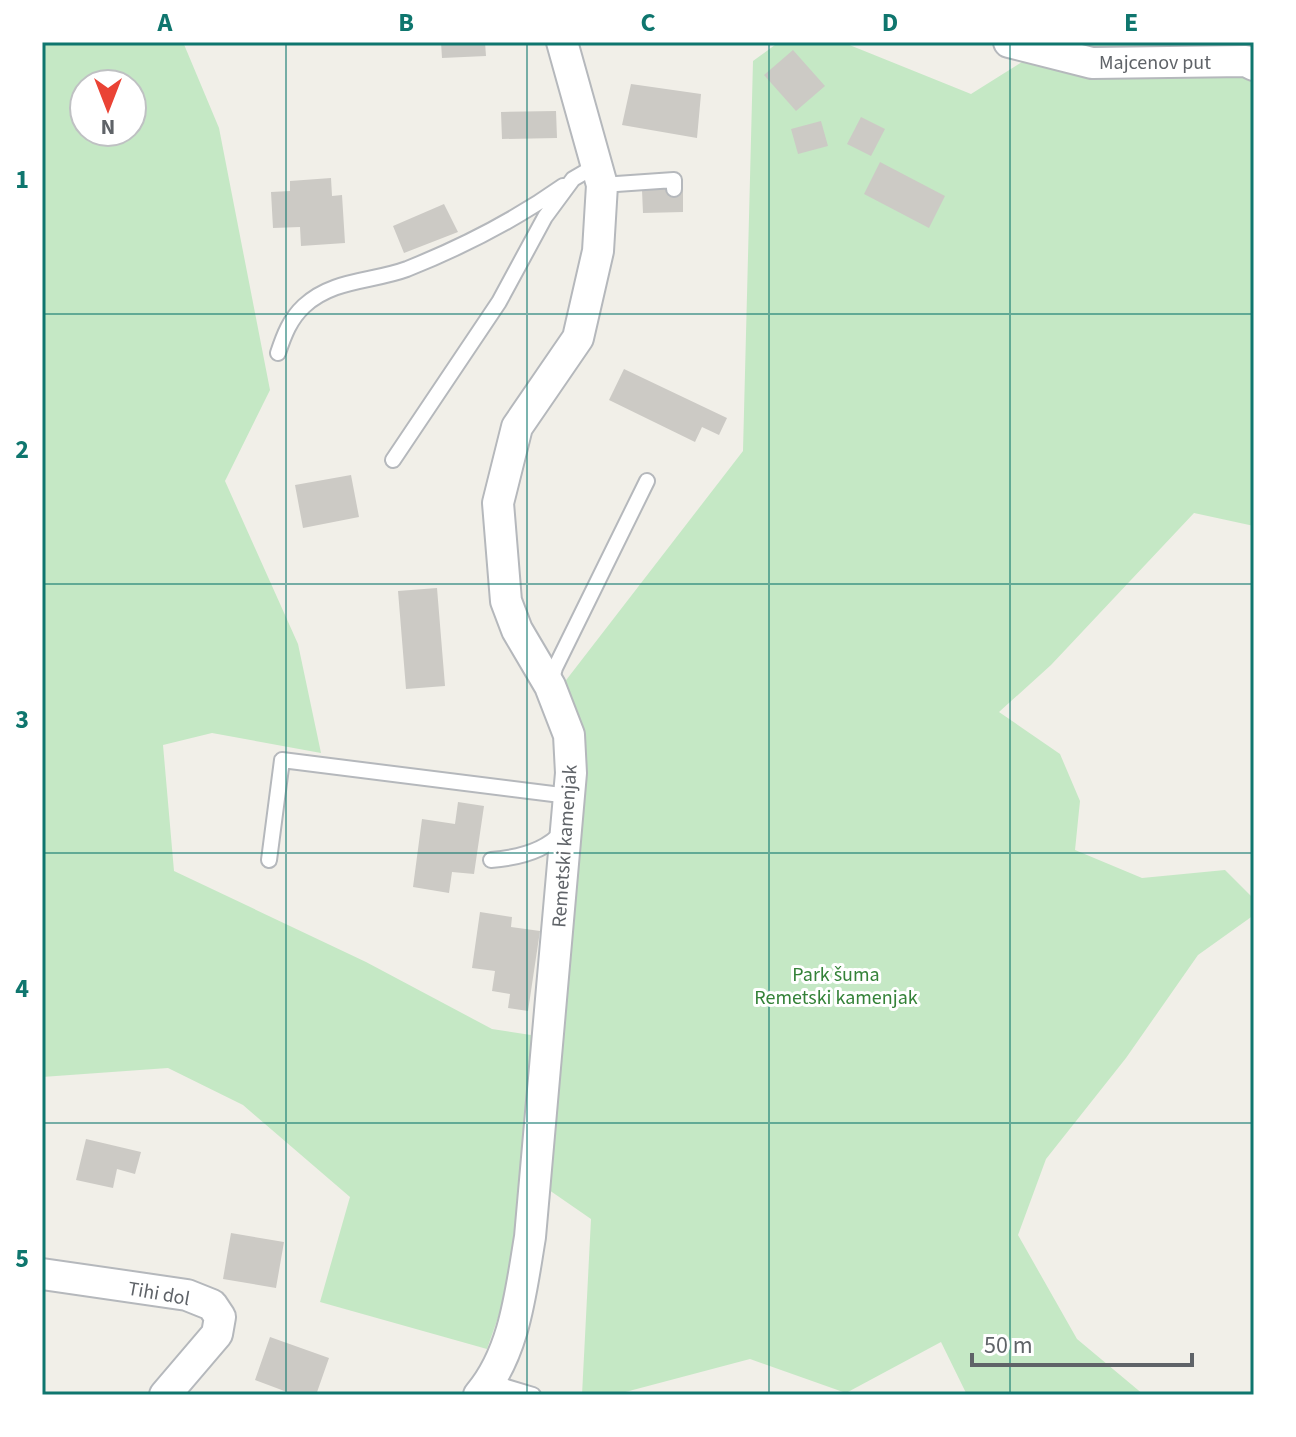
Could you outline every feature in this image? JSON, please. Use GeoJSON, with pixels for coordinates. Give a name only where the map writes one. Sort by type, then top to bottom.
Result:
{"type":"FeatureCollection","features":[{"type":"Feature","properties":{"kind":"street","name":"Remetski kamenjak"},"geometry":{"type":"LineString","coordinates":[[484,1388],[507,1345],[520,1298],[530,1237],[569,796],[569,735],[550,686],[517,630],[506,601],[498,503],[517,427],[578,338],[598,251],[591,176],[562,42]]}},
{"type":"Feature","properties":{"kind":"street","name":"Majcenov put"},"geometry":{"type":"LineString","coordinates":[[1010,42],[1092,63],[1246,61],[1254,65]]}},
{"type":"Feature","properties":{"kind":"street","name":"Tihi dol"},"geometry":{"type":"LineString","coordinates":[[42,1274],[187,1295],[212,1305],[220,1317],[217,1334],[165,1395]]}},
{"type":"Feature","properties":{"kind":"lane"},"geometry":{"type":"LineString","coordinates":[[393,460],[499,302],[545,217],[591,176]]}},
{"type":"Feature","properties":{"kind":"lane"},"geometry":{"type":"LineString","coordinates":[[278,353],[286,329],[305,305],[332,287],[404,270],[469,241],[591,176],[674,180],[674,189]]}},
{"type":"Feature","properties":{"kind":"lane"},"geometry":{"type":"LineString","coordinates":[[550,686],[555,668],[647,481]]}},
{"type":"Feature","properties":{"kind":"lane"},"geometry":{"type":"LineString","coordinates":[[269,860],[282,760],[569,796]]}},
{"type":"Feature","properties":{"kind":"lane"},"geometry":{"type":"LineString","coordinates":[[491,860],[509,859],[551,845],[566,827]]}},
{"type":"Feature","properties":{"kind":"lane"},"geometry":{"type":"LineString","coordinates":[[484,1388],[533,1395]]}},
{"type":"Feature","properties":{"kind":"green space","name":"Park šuma Remetski kamenjak"},"geometry":{"type":"Polygon","coordinates":[[[42,42],[183,42],[219,128],[270,390],[225,481],[298,644],[321,753],[212,733],[163,745],[174,871],[366,962],[492,1029],[557,1039],[560,688],[743,451],[753,61],[779,42],[842,42],[971,94],[1054,42],[1254,42],[1254,526],[1194,513],[1051,665],[999,712],[1060,754],[1080,801],[1075,850],[1142,878],[1225,870],[1254,899],[1254,915],[1198,955],[1126,1058],[1046,1159],[1018,1235],[1077,1339],[1144,1395],[967,1395],[941,1342],[846,1393],[750,1359],[614,1395],[582,1395],[591,1219],[523,1172],[507,1292],[487,1349],[320,1302],[350,1197],[243,1105],[168,1068],[42,1077],[42,42]]]}},
{"type":"Feature","properties":{"kind":"building"},"geometry":{"type":"Polygon","coordinates":[[[441,42],[485,42],[486,56],[442,58],[441,42]]]}},
{"type":"Feature","properties":{"kind":"building"},"geometry":{"type":"Polygon","coordinates":[[[793,50],[825,86],[796,111],[764,75],[793,50]]]}},
{"type":"Feature","properties":{"kind":"building"},"geometry":{"type":"Polygon","coordinates":[[[631,84],[701,94],[697,138],[622,125],[631,84]]]}},
{"type":"Feature","properties":{"kind":"building"},"geometry":{"type":"Polygon","coordinates":[[[556,111],[557,138],[502,139],[501,112],[556,111]]]}},
{"type":"Feature","properties":{"kind":"building"},"geometry":{"type":"Polygon","coordinates":[[[861,117],[885,129],[871,156],[847,144],[861,117]]]}},
{"type":"Feature","properties":{"kind":"building"},"geometry":{"type":"Polygon","coordinates":[[[821,121],[828,146],[798,154],[791,129],[821,121]]]}},
{"type":"Feature","properties":{"kind":"building"},"geometry":{"type":"Polygon","coordinates":[[[880,162],[945,196],[929,228],[864,194],[880,162]]]}},
{"type":"Feature","properties":{"kind":"building"},"geometry":{"type":"Polygon","coordinates":[[[331,178],[332,196],[342,195],[345,243],[301,246],[300,227],[273,228],[271,192],[290,191],[290,181],[331,178]]]}},
{"type":"Feature","properties":{"kind":"building"},"geometry":{"type":"Polygon","coordinates":[[[683,188],[683,212],[643,213],[642,190],[683,188]]]}},
{"type":"Feature","properties":{"kind":"building"},"geometry":{"type":"Polygon","coordinates":[[[444,204],[458,232],[404,253],[393,226],[444,204]]]}},
{"type":"Feature","properties":{"kind":"building"},"geometry":{"type":"Polygon","coordinates":[[[624,369],[727,418],[719,435],[702,427],[695,442],[609,400],[624,369]]]}},
{"type":"Feature","properties":{"kind":"building"},"geometry":{"type":"Polygon","coordinates":[[[351,475],[359,517],[303,528],[295,485],[351,475]]]}},
{"type":"Feature","properties":{"kind":"building"},"geometry":{"type":"Polygon","coordinates":[[[437,588],[445,686],[406,689],[398,591],[437,588]]]}},
{"type":"Feature","properties":{"kind":"building"},"geometry":{"type":"Polygon","coordinates":[[[458,802],[484,806],[474,874],[452,872],[449,893],[413,887],[422,819],[455,824],[458,802]]]}},
{"type":"Feature","properties":{"kind":"building"},"geometry":{"type":"Polygon","coordinates":[[[480,912],[512,917],[511,927],[540,931],[528,1011],[508,1008],[510,994],[492,991],[495,971],[472,968],[480,912]]]}},
{"type":"Feature","properties":{"kind":"building"},"geometry":{"type":"Polygon","coordinates":[[[86,1139],[141,1152],[135,1174],[117,1169],[113,1188],[76,1180],[86,1139]]]}},
{"type":"Feature","properties":{"kind":"building"},"geometry":{"type":"Polygon","coordinates":[[[231,1233],[284,1242],[276,1288],[223,1279],[231,1233]]]}},
{"type":"Feature","properties":{"kind":"building"},"geometry":{"type":"Polygon","coordinates":[[[270,1337],[329,1358],[316,1395],[295,1395],[255,1380],[270,1337]]]}}]}
